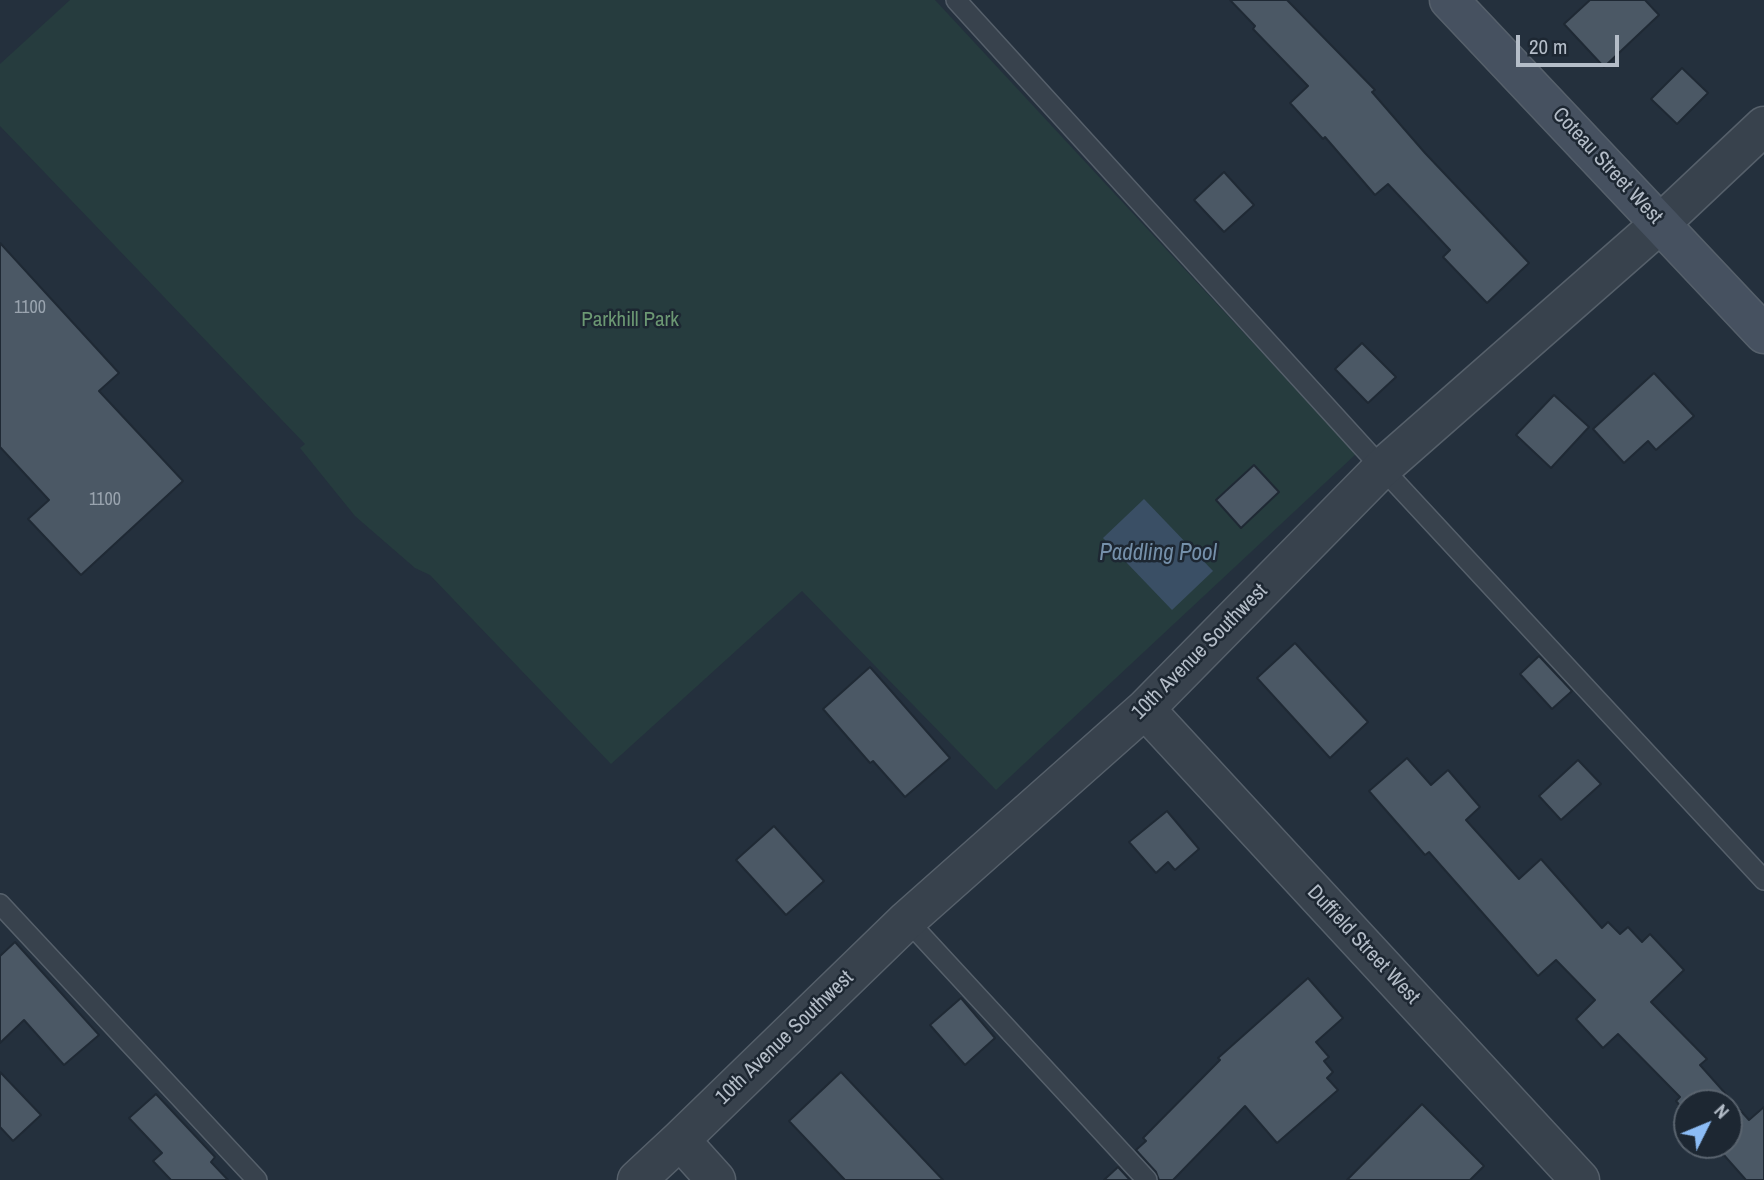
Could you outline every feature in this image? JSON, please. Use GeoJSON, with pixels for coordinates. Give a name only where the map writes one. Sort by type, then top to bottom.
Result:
{"type":"FeatureCollection","features":[{"type":"Feature","properties":{"kind":"street","name":"Coteau Street West"},"geometry":{"type":"LineString","coordinates":[[1449,0],[1764,334]]}},
{"type":"Feature","properties":{"kind":"street","name":"10th Avenue Southwest"},"geometry":{"type":"LineString","coordinates":[[637,1180],[907,920],[1145,709],[1382,468],[1661,223],[1764,127]]}},
{"type":"Feature","properties":{"kind":"street","name":"Duffield Street West"},"geometry":{"type":"LineString","coordinates":[[1145,709],[1580,1180]]}},
{"type":"Feature","properties":{"kind":"street"},"geometry":{"type":"LineString","coordinates":[[680,1140],[716,1180]]}},
{"type":"Feature","properties":{"kind":"lane"},"geometry":{"type":"LineString","coordinates":[[956,0],[1382,468],[1764,880]]}},
{"type":"Feature","properties":{"kind":"lane"},"geometry":{"type":"LineString","coordinates":[[0,904],[257,1180]]}},
{"type":"Feature","properties":{"kind":"lane"},"geometry":{"type":"LineString","coordinates":[[907,920],[1146,1180]]}},
{"type":"Feature","properties":{"kind":"green space","name":"Parkhill Park"},"geometry":{"type":"Polygon","coordinates":[[[70,0],[935,0],[1356,454],[996,790],[802,591],[611,764],[430,575],[415,568],[355,516],[300,448],[305,444],[0,126],[0,64],[70,0]]]}},
{"type":"Feature","properties":{"kind":"water","name":"Paddling Pool"},"geometry":{"type":"Polygon","coordinates":[[[1144,499],[1213,571],[1172,610],[1103,538],[1144,499]]]}},
{"type":"Feature","properties":{"kind":"building"},"geometry":{"type":"Polygon","coordinates":[[[1230,0],[1287,0],[1375,90],[1372,92],[1425,153],[1529,263],[1487,303],[1443,257],[1450,250],[1388,184],[1375,195],[1325,137],[1323,139],[1290,103],[1308,86],[1253,29],[1255,26],[1230,0]]]}},
{"type":"Feature","properties":{"kind":"building"},"geometry":{"type":"Polygon","coordinates":[[[1590,0],[1645,0],[1659,15],[1604,67],[1564,24],[1590,0]]]}},
{"type":"Feature","properties":{"kind":"building"},"geometry":{"type":"Polygon","coordinates":[[[1682,68],[1708,93],[1677,124],[1651,99],[1682,68]]]}},
{"type":"Feature","properties":{"kind":"building"},"geometry":{"type":"Polygon","coordinates":[[[1224,172],[1254,205],[1224,232],[1194,200],[1224,172]]]}},
{"type":"Feature","properties":{"kind":"building"},"geometry":{"type":"Polygon","coordinates":[[[0,243],[119,373],[99,391],[183,481],[81,575],[28,519],[49,500],[0,447],[0,243]]]}},
{"type":"Feature","properties":{"kind":"building"},"geometry":{"type":"Polygon","coordinates":[[[1362,343],[1396,377],[1368,403],[1335,369],[1362,343]]]}},
{"type":"Feature","properties":{"kind":"building"},"geometry":{"type":"Polygon","coordinates":[[[1654,373],[1694,416],[1656,450],[1648,441],[1624,463],[1593,429],[1654,373]]]}},
{"type":"Feature","properties":{"kind":"building"},"geometry":{"type":"Polygon","coordinates":[[[1554,395],[1589,427],[1551,468],[1516,435],[1554,395]]]}},
{"type":"Feature","properties":{"kind":"building"},"geometry":{"type":"Polygon","coordinates":[[[1254,465],[1279,492],[1241,528],[1216,500],[1254,465]]]}},
{"type":"Feature","properties":{"kind":"building"},"geometry":{"type":"Polygon","coordinates":[[[1295,643],[1368,722],[1330,758],[1257,678],[1295,643]]]}},
{"type":"Feature","properties":{"kind":"building"},"geometry":{"type":"Polygon","coordinates":[[[1539,656],[1572,691],[1552,709],[1520,674],[1539,656]]]}},
{"type":"Feature","properties":{"kind":"building"},"geometry":{"type":"Polygon","coordinates":[[[870,667],[950,758],[905,797],[873,761],[870,763],[823,709],[870,667]]]}},
{"type":"Feature","properties":{"kind":"building"},"geometry":{"type":"Polygon","coordinates":[[[1407,758],[1431,785],[1448,770],[1480,807],[1466,820],[1519,879],[1541,859],[1602,928],[1608,922],[1620,934],[1628,927],[1642,942],[1650,934],[1684,970],[1651,1002],[1707,1059],[1700,1065],[1721,1089],[1673,1090],[1618,1034],[1603,1048],[1576,1019],[1595,1000],[1556,960],[1538,976],[1429,852],[1425,855],[1369,791],[1407,758]]]}},
{"type":"Feature","properties":{"kind":"building"},"geometry":{"type":"Polygon","coordinates":[[[1578,760],[1601,784],[1561,820],[1539,796],[1578,760]]]}},
{"type":"Feature","properties":{"kind":"building"},"geometry":{"type":"Polygon","coordinates":[[[1167,811],[1199,849],[1175,870],[1168,862],[1156,873],[1129,842],[1167,811]]]}},
{"type":"Feature","properties":{"kind":"building"},"geometry":{"type":"Polygon","coordinates":[[[774,826],[824,881],[786,915],[736,860],[774,826]]]}},
{"type":"Feature","properties":{"kind":"building"},"geometry":{"type":"Polygon","coordinates":[[[15,942],[99,1035],[64,1065],[24,1020],[0,1043],[0,956],[15,942]]]}},
{"type":"Feature","properties":{"kind":"building"},"geometry":{"type":"Polygon","coordinates":[[[1308,978],[1343,1018],[1316,1042],[1329,1057],[1324,1061],[1333,1072],[1327,1078],[1338,1090],[1277,1143],[1245,1106],[1173,1180],[1159,1180],[1156,1172],[1136,1150],[1146,1141],[1143,1138],[1220,1060],[1218,1058],[1308,978]]]}},
{"type":"Feature","properties":{"kind":"building"},"geometry":{"type":"Polygon","coordinates":[[[961,998],[995,1038],[965,1065],[930,1025],[961,998]]]}},
{"type":"Feature","properties":{"kind":"building"},"geometry":{"type":"Polygon","coordinates":[[[0,1072],[41,1115],[13,1141],[0,1127],[0,1072]]]}},
{"type":"Feature","properties":{"kind":"building"},"geometry":{"type":"Polygon","coordinates":[[[841,1072],[943,1180],[845,1180],[789,1121],[841,1072]]]}},
{"type":"Feature","properties":{"kind":"building"},"geometry":{"type":"Polygon","coordinates":[[[156,1094],[215,1157],[211,1162],[228,1180],[171,1180],[153,1161],[162,1153],[129,1118],[156,1094]]]}},
{"type":"Feature","properties":{"kind":"building"},"geometry":{"type":"Polygon","coordinates":[[[1422,1104],[1484,1166],[1470,1180],[1347,1180],[1422,1104]]]}},
{"type":"Feature","properties":{"kind":"building"},"geometry":{"type":"Polygon","coordinates":[[[1764,1107],[1764,1180],[1746,1180],[1727,1159],[1743,1159],[1743,1113],[1749,1120],[1764,1107]]]}},
{"type":"Feature","properties":{"kind":"building"},"geometry":{"type":"Polygon","coordinates":[[[1118,1167],[1130,1180],[1104,1180],[1118,1167]]]}}]}
